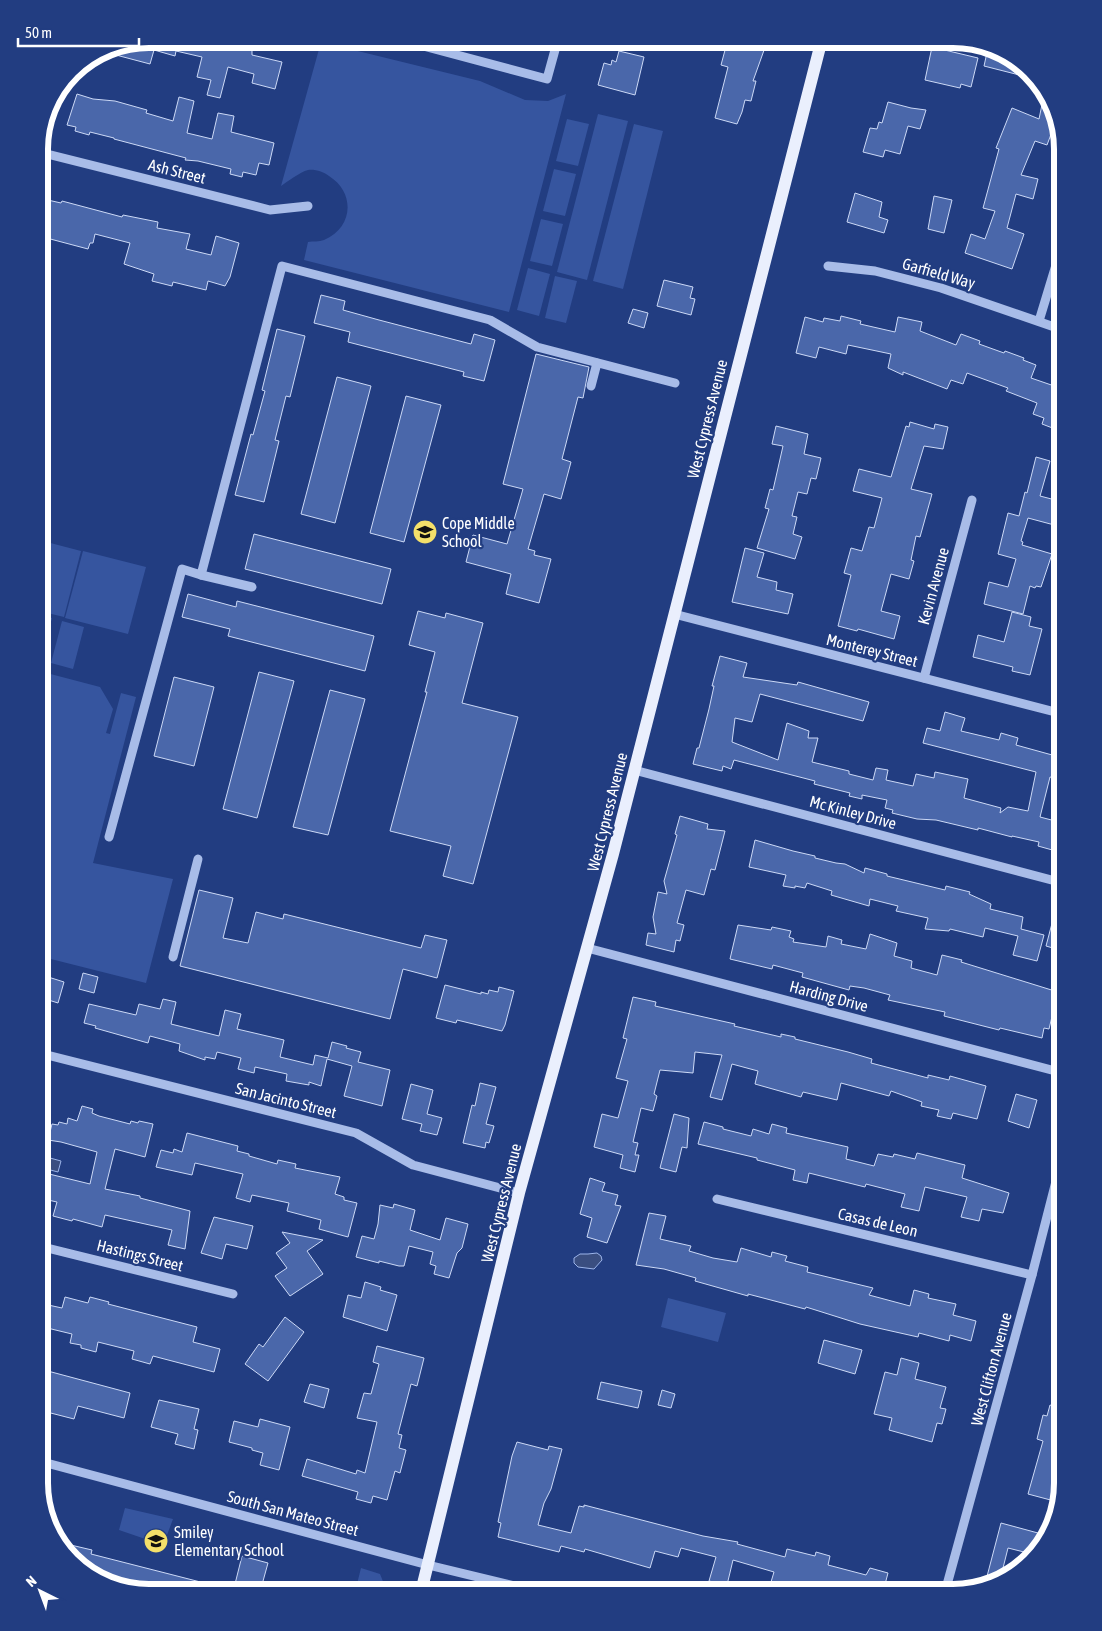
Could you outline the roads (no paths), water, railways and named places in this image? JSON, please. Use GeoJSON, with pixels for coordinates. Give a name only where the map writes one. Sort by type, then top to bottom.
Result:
{"type":"FeatureCollection","features":[{"type":"Feature","properties":{"kind":"main road","name":"West Cypress Avenue"},"geometry":{"type":"LineString","coordinates":[[424,1583],[519,1193],[634,770],[820,48]]}},
{"type":"Feature","properties":{"kind":"street"},"geometry":{"type":"LineString","coordinates":[[431,48],[547,79],[556,48]]}},
{"type":"Feature","properties":{"kind":"street","name":"Ash Street"},"geometry":{"type":"LineString","coordinates":[[48,154],[270,210],[308,206]]}},
{"type":"Feature","properties":{"kind":"street"},"geometry":{"type":"LineString","coordinates":[[201,575],[282,266],[490,320],[537,347],[675,383]]}},
{"type":"Feature","properties":{"kind":"street","name":"Garfield Way"},"geometry":{"type":"LineString","coordinates":[[828,266],[875,271],[931,286],[1054,327]]}},
{"type":"Feature","properties":{"kind":"street"},"geometry":{"type":"LineString","coordinates":[[1039,321],[1054,272]]}},
{"type":"Feature","properties":{"kind":"street"},"geometry":{"type":"LineString","coordinates":[[591,386],[597,363]]}},
{"type":"Feature","properties":{"kind":"street","name":"Kevin Avenue"},"geometry":{"type":"LineString","coordinates":[[924,678],[972,500]]}},
{"type":"Feature","properties":{"kind":"street"},"geometry":{"type":"LineString","coordinates":[[109,837],[182,569],[252,587]]}},
{"type":"Feature","properties":{"kind":"street","name":"Monterey Street"},"geometry":{"type":"LineString","coordinates":[[674,614],[1054,712]]}},
{"type":"Feature","properties":{"kind":"street","name":"Mc Kinley Drive"},"geometry":{"type":"LineString","coordinates":[[634,770],[1054,881]]}},
{"type":"Feature","properties":{"kind":"street"},"geometry":{"type":"LineString","coordinates":[[173,957],[198,859]]}},
{"type":"Feature","properties":{"kind":"street","name":"Harding Drive"},"geometry":{"type":"LineString","coordinates":[[587,948],[1054,1071]]}},
{"type":"Feature","properties":{"kind":"street","name":"San Jacinto Street"},"geometry":{"type":"LineString","coordinates":[[48,1055],[356,1133],[413,1165],[519,1193]]}},
{"type":"Feature","properties":{"kind":"street","name":"West Clifton Avenue"},"geometry":{"type":"LineString","coordinates":[[947,1584],[1054,1189]]}},
{"type":"Feature","properties":{"kind":"street","name":"Casas de Leon"},"geometry":{"type":"LineString","coordinates":[[717,1199],[1032,1275]]}},
{"type":"Feature","properties":{"kind":"street","name":"Hastings Street"},"geometry":{"type":"LineString","coordinates":[[48,1248],[233,1294]]}},
{"type":"Feature","properties":{"kind":"street","name":"South San Mateo Street"},"geometry":{"type":"LineString","coordinates":[[48,1463],[504,1583]]}},
{"type":"Feature","properties":{"kind":"place","name":"Cope Middle School"},"geometry":{"type":"Point","coordinates":[425,532]}},
{"type":"Feature","properties":{"kind":"place","name":"Smiley Elementary School"},"geometry":{"type":"Point","coordinates":[156,1541]}}]}
